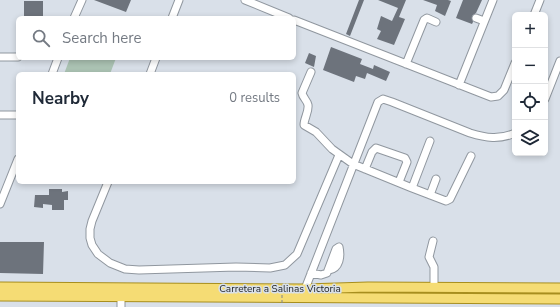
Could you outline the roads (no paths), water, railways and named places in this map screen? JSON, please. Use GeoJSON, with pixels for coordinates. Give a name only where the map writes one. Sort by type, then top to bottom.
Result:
{"type":"FeatureCollection","features":[{"type":"Feature","properties":{"kind":"main road","name":"Carretera a Salinas Victoria"},"geometry":{"type":"LineString","coordinates":[[0,287],[305,289],[368,287],[560,288]]}},
{"type":"Feature","properties":{"kind":"main road","name":"Carretera a Salinas Victoria"},"geometry":{"type":"LineString","coordinates":[[0,296],[560,299]]}},
{"type":"Feature","properties":{"kind":"street"},"geometry":{"type":"LineString","coordinates":[[75,16],[82,0]]}},
{"type":"Feature","properties":{"kind":"street"},"geometry":{"type":"LineString","coordinates":[[173,16],[179,0]]}},
{"type":"Feature","properties":{"kind":"street"},"geometry":{"type":"LineString","coordinates":[[245,0],[284,16]]}},
{"type":"Feature","properties":{"kind":"street"},"geometry":{"type":"LineString","coordinates":[[459,85],[493,0]]}},
{"type":"Feature","properties":{"kind":"street"},"geometry":{"type":"LineString","coordinates":[[535,12],[540,0]]}},
{"type":"Feature","properties":{"kind":"street"},"geometry":{"type":"LineString","coordinates":[[406,64],[424,20],[428,18],[436,22]]}},
{"type":"Feature","properties":{"kind":"street"},"geometry":{"type":"LineString","coordinates":[[476,18],[484,21]]}},
{"type":"Feature","properties":{"kind":"street"},"geometry":{"type":"LineString","coordinates":[[296,21],[459,85],[491,96],[498,96],[504,90],[512,70]]}},
{"type":"Feature","properties":{"kind":"street"},"geometry":{"type":"LineString","coordinates":[[0,56],[16,57]]}},
{"type":"Feature","properties":{"kind":"street"},"geometry":{"type":"LineString","coordinates":[[53,72],[57,60]]}},
{"type":"Feature","properties":{"kind":"street"},"geometry":{"type":"LineString","coordinates":[[151,72],[155,60]]}},
{"type":"Feature","properties":{"kind":"street"},"geometry":{"type":"LineString","coordinates":[[548,91],[560,61]]}},
{"type":"Feature","properties":{"kind":"street"},"geometry":{"type":"LineString","coordinates":[[311,72],[302,93],[303,97],[308,103],[304,125],[316,132],[339,155],[353,164],[446,201],[449,200],[471,156]]}},
{"type":"Feature","properties":{"kind":"street"},"geometry":{"type":"LineString","coordinates":[[305,289],[377,104],[383,99],[483,137],[498,138],[512,134]]}},
{"type":"Feature","properties":{"kind":"street"},"geometry":{"type":"LineString","coordinates":[[0,115],[16,115]]}},
{"type":"Feature","properties":{"kind":"street"},"geometry":{"type":"LineString","coordinates":[[412,188],[430,141]]}},
{"type":"Feature","properties":{"kind":"street"},"geometry":{"type":"LineString","coordinates":[[365,169],[372,152],[376,148],[405,158],[407,162],[399,182]]}},
{"type":"Feature","properties":{"kind":"street"},"geometry":{"type":"LineString","coordinates":[[107,184],[92,221],[90,238],[92,245],[98,254],[110,263],[132,270],[236,267],[277,268],[292,260],[299,251],[339,155]]}},
{"type":"Feature","properties":{"kind":"street"},"geometry":{"type":"LineString","coordinates":[[0,204],[16,164]]}},
{"type":"Feature","properties":{"kind":"street"},"geometry":{"type":"LineString","coordinates":[[430,195],[436,179]]}},
{"type":"Feature","properties":{"kind":"street"},"geometry":{"type":"LineString","coordinates":[[433,241],[429,257],[434,267],[434,287]]}},
{"type":"Feature","properties":{"kind":"street"},"geometry":{"type":"LineString","coordinates":[[311,273],[321,275],[325,274],[329,270]]}},
{"type":"Feature","properties":{"kind":"street"},"geometry":{"type":"LineString","coordinates":[[121,297],[121,307]]}}]}
